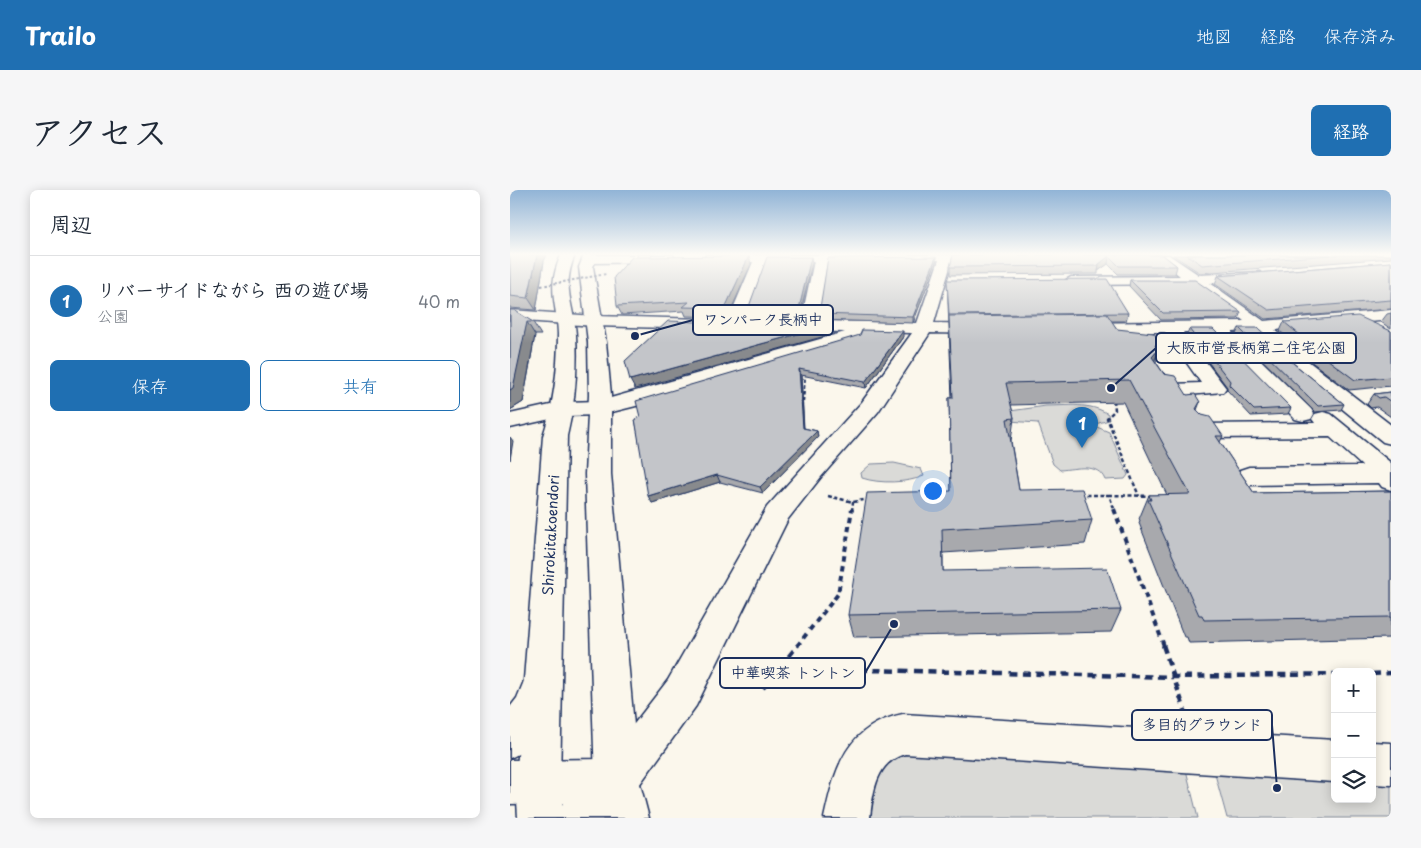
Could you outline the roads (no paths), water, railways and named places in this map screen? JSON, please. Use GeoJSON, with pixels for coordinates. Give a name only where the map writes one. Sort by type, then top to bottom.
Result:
{"type":"FeatureCollection","features":[{"type":"Feature","properties":{"kind":"street","name":"Shirokitakoendori"},"geometry":{"type":"LineString","coordinates":[[529,794],[544,676],[555,436],[564,409],[566,319],[560,302],[561,284]]}},
{"type":"Feature","properties":{"kind":"street"},"geometry":{"type":"LineString","coordinates":[[588,284],[594,321],[600,408],[598,474],[621,799]]}},
{"type":"Feature","properties":{"kind":"street"},"geometry":{"type":"LineString","coordinates":[[735,325],[752,284]]}},
{"type":"Feature","properties":{"kind":"street"},"geometry":{"type":"LineString","coordinates":[[809,327],[816,284]]}},
{"type":"Feature","properties":{"kind":"street"},"geometry":{"type":"LineString","coordinates":[[579,818],[621,799],[682,694],[778,514],[870,408],[923,330],[940,284]]}},
{"type":"Feature","properties":{"kind":"street"},"geometry":{"type":"LineString","coordinates":[[1201,284],[1261,326],[1298,359],[1298,363],[1391,437]]}},
{"type":"Feature","properties":{"kind":"street"},"geometry":{"type":"LineString","coordinates":[[1060,328],[1261,326],[1391,314]]}},
{"type":"Feature","properties":{"kind":"street"},"geometry":{"type":"LineString","coordinates":[[510,315],[594,321],[753,325]]}},
{"type":"Feature","properties":{"kind":"street"},"geometry":{"type":"LineString","coordinates":[[1356,318],[1383,332]]}},
{"type":"Feature","properties":{"kind":"street"},"geometry":{"type":"LineString","coordinates":[[772,326],[923,330],[1001,329]]}},
{"type":"Feature","properties":{"kind":"street"},"geometry":{"type":"LineString","coordinates":[[1157,378],[1165,391],[1216,388],[1170,327]]}},
{"type":"Feature","properties":{"kind":"street"},"geometry":{"type":"LineString","coordinates":[[1217,327],[1321,421],[1389,478]]}},
{"type":"Feature","properties":{"kind":"street"},"geometry":{"type":"LineString","coordinates":[[510,421],[564,409],[600,408],[877,328]]}},
{"type":"Feature","properties":{"kind":"street"},"geometry":{"type":"LineString","coordinates":[[1109,328],[1116,341],[1124,345]]}},
{"type":"Feature","properties":{"kind":"street"},"geometry":{"type":"LineString","coordinates":[[1343,399],[1372,395]]}},
{"type":"Feature","properties":{"kind":"street"},"geometry":{"type":"LineString","coordinates":[[1200,431],[1321,421]]}},
{"type":"Feature","properties":{"kind":"street"},"geometry":{"type":"LineString","coordinates":[[1249,476],[1389,478]]}},
{"type":"Feature","properties":{"kind":"street"},"geometry":{"type":"LineString","coordinates":[[510,738],[532,711],[544,676]]}},
{"type":"Feature","properties":{"kind":"street"},"geometry":{"type":"LineString","coordinates":[[847,818],[853,784],[864,759],[886,738],[905,734],[1331,761]]}},
{"type":"Feature","properties":{"kind":"street"},"geometry":{"type":"LineString","coordinates":[[1376,763],[1391,764]]}},
{"type":"Feature","properties":{"kind":"street"},"geometry":{"type":"LineString","coordinates":[[529,794],[621,799]]}},
{"type":"Feature","properties":{"kind":"place","name":"ワンパーク長柄中"},"geometry":{"type":"Point","coordinates":[635,336]}},
{"type":"Feature","properties":{"kind":"place","name":"大阪市営長柄第二住宅公園"},"geometry":{"type":"Point","coordinates":[1111,388]}},
{"type":"Feature","properties":{"kind":"place","name":"リバーサイドながら 西の遊び場"},"geometry":{"type":"Point","coordinates":[1082,448]}},
{"type":"Feature","properties":{"kind":"place","name":"中華喫茶 トントン"},"geometry":{"type":"Point","coordinates":[894,624]}},
{"type":"Feature","properties":{"kind":"place","name":"多目的グラウンド"},"geometry":{"type":"Point","coordinates":[1277,788]}}]}
